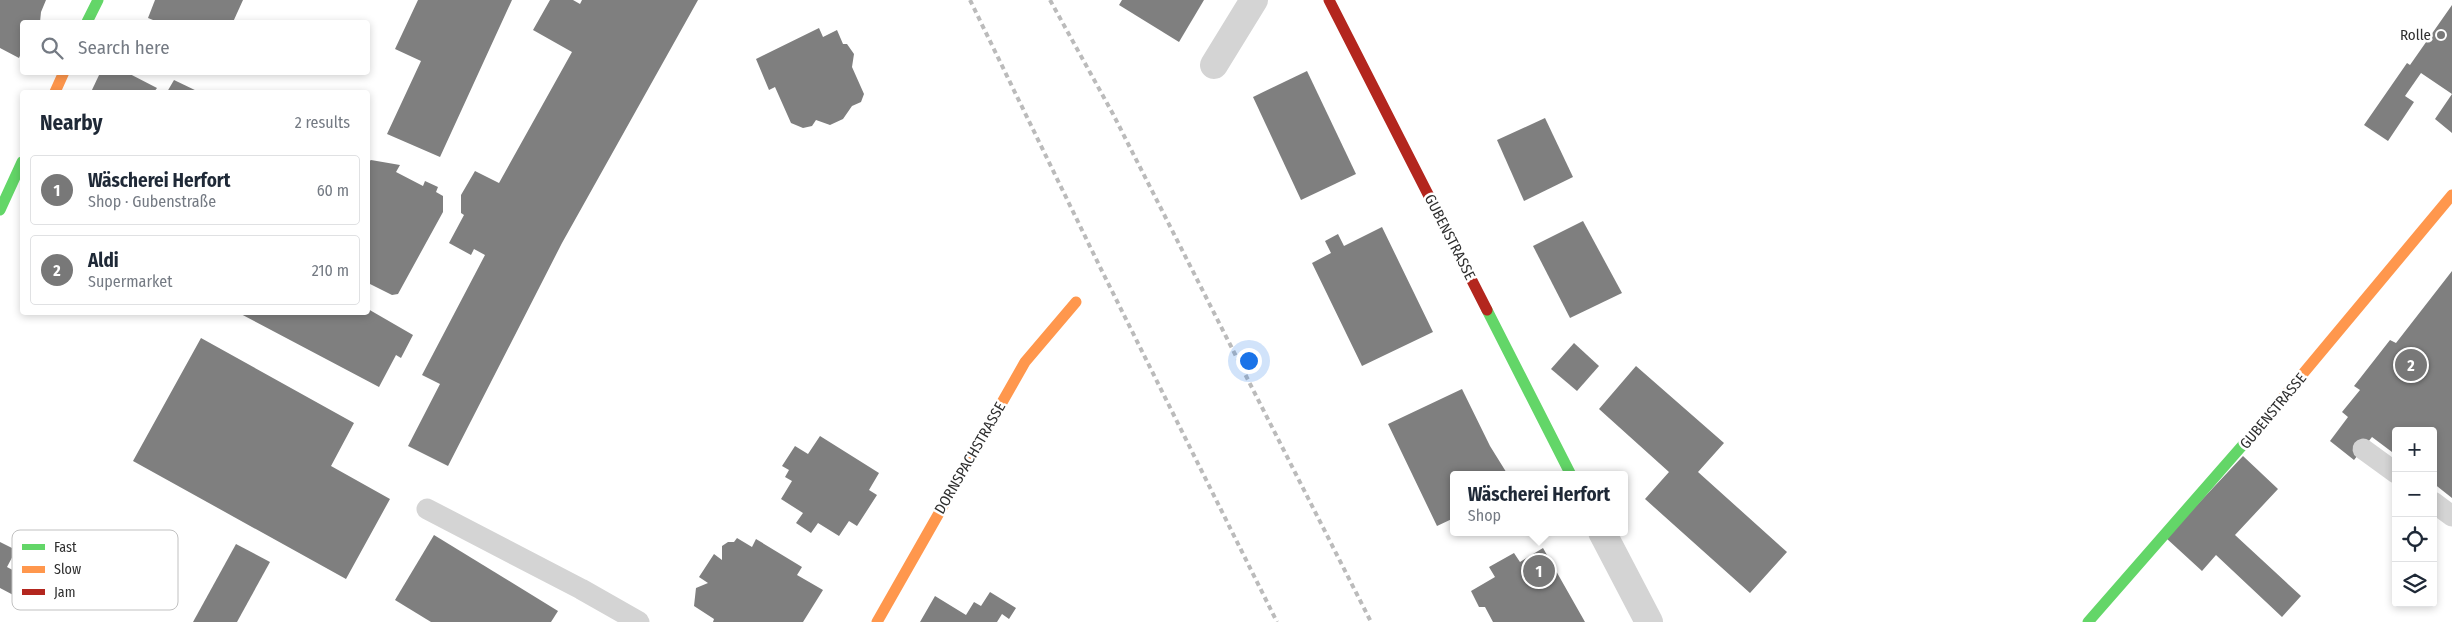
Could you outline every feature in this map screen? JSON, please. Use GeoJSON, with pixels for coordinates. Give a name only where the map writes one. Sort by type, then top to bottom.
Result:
{"type":"FeatureCollection","features":[{"type":"Feature","properties":{"kind":"street"},"geometry":{"type":"LineString","coordinates":[[89,20],[98,0]]}},
{"type":"Feature","properties":{"kind":"street"},"geometry":{"type":"LineString","coordinates":[[1214,64],[1254,0]]}},
{"type":"Feature","properties":{"kind":"street","name":"GUBENSTRASSE"},"geometry":{"type":"LineString","coordinates":[[1329,0],[1569,471]]}},
{"type":"Feature","properties":{"kind":"street"},"geometry":{"type":"LineString","coordinates":[[56,90],[63,75]]}},
{"type":"Feature","properties":{"kind":"street"},"geometry":{"type":"LineString","coordinates":[[0,210],[20,166]]}},
{"type":"Feature","properties":{"kind":"street","name":"GUBENSTRASSE"},"geometry":{"type":"LineString","coordinates":[[2088,622],[2238,453],[2452,195]]}},
{"type":"Feature","properties":{"kind":"street","name":"DORNSPACHSTRASSE"},"geometry":{"type":"LineString","coordinates":[[877,622],[1025,362],[1076,302]]}},
{"type":"Feature","properties":{"kind":"street"},"geometry":{"type":"LineString","coordinates":[[1604,536],[1649,622]]}},
{"type":"Feature","properties":{"kind":"lane"},"geometry":{"type":"LineString","coordinates":[[2363,449],[2393,472]]}},
{"type":"Feature","properties":{"kind":"lane"},"geometry":{"type":"LineString","coordinates":[[2437,505],[2452,516]]}},
{"type":"Feature","properties":{"kind":"lane"},"geometry":{"type":"LineString","coordinates":[[427,509],[581,589],[639,622]]}},
{"type":"Feature","properties":{"kind":"building"},"geometry":{"type":"Polygon","coordinates":[[[0,0],[46,0],[40,20],[20,20],[19,58],[0,48],[0,0]]]}},
{"type":"Feature","properties":{"kind":"building"},"geometry":{"type":"Polygon","coordinates":[[[155,0],[243,0],[234,20],[153,20],[148,18],[155,0]]]}},
{"type":"Feature","properties":{"kind":"building"},"geometry":{"type":"Polygon","coordinates":[[[418,0],[512,0],[440,157],[387,134],[421,61],[395,49],[418,0]]]}},
{"type":"Feature","properties":{"kind":"building"},"geometry":{"type":"Polygon","coordinates":[[[550,0],[573,0],[580,4],[582,0],[698,0],[562,243],[448,466],[408,446],[440,384],[422,375],[485,255],[474,249],[471,255],[449,243],[464,215],[461,213],[461,195],[475,171],[499,183],[572,52],[533,30],[550,0]]]}},
{"type":"Feature","properties":{"kind":"building"},"geometry":{"type":"Polygon","coordinates":[[[1122,0],[1204,0],[1179,42],[1119,5],[1122,0]]]}},
{"type":"Feature","properties":{"kind":"building"},"geometry":{"type":"Polygon","coordinates":[[[2452,5],[2452,94],[2421,73],[2405,96],[2414,102],[2388,141],[2364,125],[2407,63],[2410,65],[2452,5]]]}},
{"type":"Feature","properties":{"kind":"building"},"geometry":{"type":"Polygon","coordinates":[[[819,28],[823,37],[837,30],[843,44],[847,44],[854,54],[852,67],[864,94],[861,102],[852,106],[843,119],[830,125],[816,120],[812,126],[803,128],[791,123],[775,87],[769,90],[756,59],[819,28]]]}},
{"type":"Feature","properties":{"kind":"building"},"geometry":{"type":"Polygon","coordinates":[[[1307,71],[1356,174],[1301,200],[1253,97],[1307,71]]]}},
{"type":"Feature","properties":{"kind":"building"},"geometry":{"type":"Polygon","coordinates":[[[99,75],[132,75],[157,88],[156,90],[92,90],[99,75]]]}},
{"type":"Feature","properties":{"kind":"building"},"geometry":{"type":"Polygon","coordinates":[[[174,80],[195,90],[168,90],[174,80]]]}},
{"type":"Feature","properties":{"kind":"building"},"geometry":{"type":"Polygon","coordinates":[[[2452,94],[2452,133],[2435,119],[2452,94]]]}},
{"type":"Feature","properties":{"kind":"building"},"geometry":{"type":"Polygon","coordinates":[[[1545,118],[1573,177],[1524,201],[1497,140],[1545,118]]]}},
{"type":"Feature","properties":{"kind":"building"},"geometry":{"type":"Polygon","coordinates":[[[370,161],[400,165],[396,172],[423,186],[425,181],[438,187],[436,192],[443,196],[443,212],[398,294],[392,295],[370,284],[370,161]]]}},
{"type":"Feature","properties":{"kind":"building"},"geometry":{"type":"Polygon","coordinates":[[[1583,221],[1622,293],[1570,318],[1533,246],[1583,221]]]}},
{"type":"Feature","properties":{"kind":"building"},"geometry":{"type":"Polygon","coordinates":[[[1382,227],[1433,332],[1362,366],[1312,263],[1331,253],[1325,241],[1338,234],[1344,246],[1382,227]]]}},
{"type":"Feature","properties":{"kind":"building"},"geometry":{"type":"Polygon","coordinates":[[[2452,271],[2452,498],[2437,486],[2437,427],[2392,427],[2392,452],[2372,437],[2354,460],[2330,441],[2348,417],[2342,412],[2360,390],[2354,386],[2390,340],[2396,343],[2452,271]]]}},
{"type":"Feature","properties":{"kind":"building"},"geometry":{"type":"Polygon","coordinates":[[[370,310],[413,335],[401,358],[396,355],[379,387],[243,315],[370,315],[370,310]]]}},
{"type":"Feature","properties":{"kind":"building"},"geometry":{"type":"Polygon","coordinates":[[[201,338],[354,423],[331,466],[390,499],[346,579],[133,461],[201,338]]]}},
{"type":"Feature","properties":{"kind":"building"},"geometry":{"type":"Polygon","coordinates":[[[1574,343],[1599,366],[1577,391],[1551,369],[1574,343]]]}},
{"type":"Feature","properties":{"kind":"building"},"geometry":{"type":"Polygon","coordinates":[[[1636,366],[1724,443],[1698,472],[1787,552],[1750,593],[1645,499],[1669,472],[1599,409],[1636,366]]]}},
{"type":"Feature","properties":{"kind":"building"},"geometry":{"type":"Polygon","coordinates":[[[1462,389],[1490,446],[1506,471],[1450,471],[1450,520],[1437,526],[1388,424],[1462,389]]]}},
{"type":"Feature","properties":{"kind":"building"},"geometry":{"type":"Polygon","coordinates":[[[820,436],[879,473],[869,490],[877,495],[857,526],[849,521],[839,536],[818,523],[811,533],[796,523],[803,513],[781,499],[792,481],[785,477],[789,470],[782,466],[795,446],[808,454],[820,436]]]}},
{"type":"Feature","properties":{"kind":"building"},"geometry":{"type":"Polygon","coordinates":[[[2243,456],[2278,489],[2235,535],[2301,596],[2282,617],[2216,555],[2202,571],[2166,538],[2243,456]]]}},
{"type":"Feature","properties":{"kind":"building"},"geometry":{"type":"Polygon","coordinates":[[[434,535],[558,611],[551,622],[431,622],[395,600],[434,535]]]}},
{"type":"Feature","properties":{"kind":"building"},"geometry":{"type":"Polygon","coordinates":[[[737,538],[752,547],[756,539],[802,567],[797,575],[823,590],[803,622],[713,622],[714,619],[694,606],[696,588],[708,583],[699,577],[714,554],[722,560],[722,546],[728,542],[734,542],[737,538]]]}},
{"type":"Feature","properties":{"kind":"building"},"geometry":{"type":"Polygon","coordinates":[[[0,542],[12,548],[12,558],[7,567],[12,570],[12,594],[0,588],[0,542]]]}},
{"type":"Feature","properties":{"kind":"building"},"geometry":{"type":"Polygon","coordinates":[[[236,544],[270,562],[237,622],[193,622],[236,544]]]}},
{"type":"Feature","properties":{"kind":"building"},"geometry":{"type":"Polygon","coordinates":[[[1543,548],[1585,622],[1493,622],[1485,607],[1479,607],[1471,591],[1495,577],[1489,567],[1514,553],[1520,562],[1543,548]]]}},
{"type":"Feature","properties":{"kind":"building"},"geometry":{"type":"Polygon","coordinates":[[[990,592],[1016,608],[1009,619],[1002,614],[997,622],[920,622],[935,596],[966,615],[974,602],[981,606],[990,592]]]}},
{"type":"Feature","properties":{"kind":"railway"},"geometry":{"type":"LineString","coordinates":[[970,0],[1099,265],[1277,622]]}},
{"type":"Feature","properties":{"kind":"railway"},"geometry":{"type":"LineString","coordinates":[[1050,0],[1113,114],[1371,622]]}},
{"type":"Feature","properties":{"kind":"traffic: fast"},"geometry":{"type":"LineString","coordinates":[[88,20],[98,0]]}},
{"type":"Feature","properties":{"kind":"traffic: fast"},"geometry":{"type":"LineString","coordinates":[[0,210],[20,166]]}},
{"type":"Feature","properties":{"kind":"traffic: fast"},"geometry":{"type":"LineString","coordinates":[[1487,310],[1569,471]]}},
{"type":"Feature","properties":{"kind":"traffic: fast"},"geometry":{"type":"LineString","coordinates":[[2088,622],[2256,430]]}},
{"type":"Feature","properties":{"kind":"traffic: slow"},"geometry":{"type":"LineString","coordinates":[[56,90],[63,75]]}},
{"type":"Feature","properties":{"kind":"traffic: slow"},"geometry":{"type":"LineString","coordinates":[[2256,430],[2452,195]]}},
{"type":"Feature","properties":{"kind":"traffic: slow"},"geometry":{"type":"LineString","coordinates":[[877,622],[1025,362],[1076,302]]}},
{"type":"Feature","properties":{"kind":"traffic: jam"},"geometry":{"type":"LineString","coordinates":[[1329,0],[1487,310]]}},
{"type":"Feature","properties":{"kind":"place","name":"Rolle"},"geometry":{"type":"Point","coordinates":[2441,35]}},
{"type":"Feature","properties":{"kind":"place","name":"Aldi"},"geometry":{"type":"Point","coordinates":[2411,365]}},
{"type":"Feature","properties":{"kind":"place","name":"Wäscherei Herfort"},"geometry":{"type":"Point","coordinates":[1539,571]}}]}
